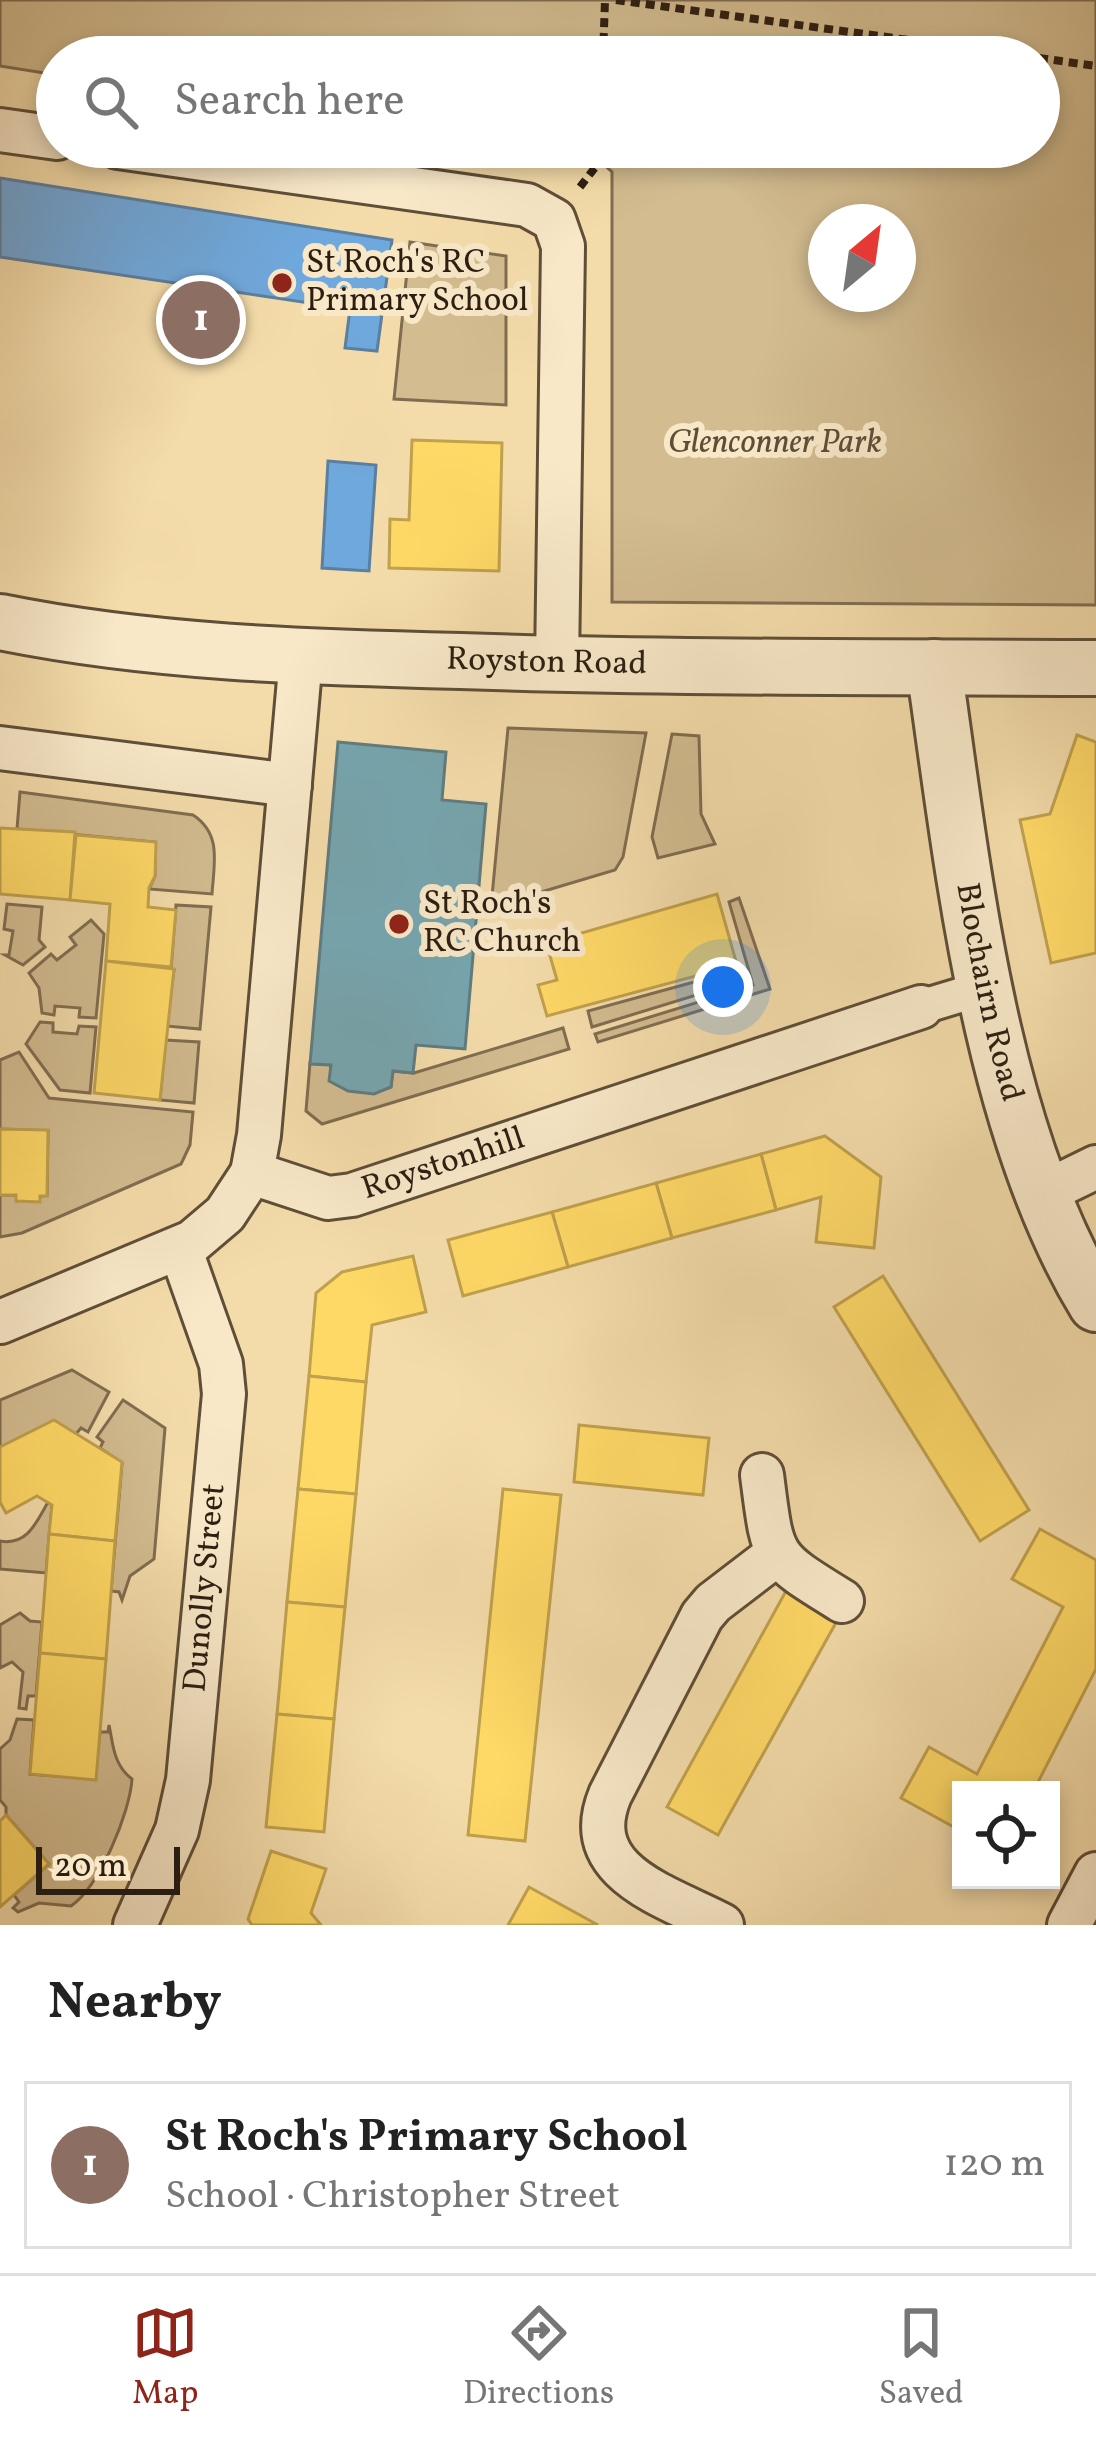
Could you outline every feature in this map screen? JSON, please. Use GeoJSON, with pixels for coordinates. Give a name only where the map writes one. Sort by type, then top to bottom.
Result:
{"type":"FeatureCollection","features":[{"type":"Feature","properties":{"kind":"street"},"geometry":{"type":"LineString","coordinates":[[0,130],[36,135]]}},
{"type":"Feature","properties":{"kind":"street"},"geometry":{"type":"LineString","coordinates":[[266,168],[527,205],[554,220],[563,246],[556,664]]}},
{"type":"Feature","properties":{"kind":"street","name":"Royston Road"},"geometry":{"type":"LineString","coordinates":[[0,622],[127,644],[301,657],[1096,668]]}},
{"type":"Feature","properties":{"kind":"street"},"geometry":{"type":"LineString","coordinates":[[0,1322],[202,1235],[225,1214],[252,1173],[301,657]]}},
{"type":"Feature","properties":{"kind":"street","name":"Blochairn Road"},"geometry":{"type":"LineString","coordinates":[[934,667],[984,988],[1043,1193],[1096,1304]]}},
{"type":"Feature","properties":{"kind":"street"},"geometry":{"type":"LineString","coordinates":[[0,748],[290,785]]}},
{"type":"Feature","properties":{"kind":"street"},"geometry":{"type":"LineString","coordinates":[[921,1007],[984,988]]}},
{"type":"Feature","properties":{"kind":"street","name":"Roystonhill"},"geometry":{"type":"LineString","coordinates":[[252,1173],[328,1198],[352,1196],[921,1007]]}},
{"type":"Feature","properties":{"kind":"street"},"geometry":{"type":"LineString","coordinates":[[1043,1193],[1096,1167]]}},
{"type":"Feature","properties":{"kind":"street","name":"Dunolly Street"},"geometry":{"type":"LineString","coordinates":[[135,1925],[177,1830],[188,1780],[224,1394],[221,1364],[180,1247]]}},
{"type":"Feature","properties":{"kind":"street"},"geometry":{"type":"LineString","coordinates":[[762,1475],[769,1532],[777,1554],[795,1572],[842,1600]]}},
{"type":"Feature","properties":{"kind":"street"},"geometry":{"type":"LineString","coordinates":[[722,1925],[626,1874],[607,1852],[601,1824],[610,1795],[702,1616],[777,1554]]}},
{"type":"Feature","properties":{"kind":"street"},"geometry":{"type":"LineString","coordinates":[[1070,1925],[1096,1874]]}},
{"type":"Feature","properties":{"kind":"path"},"geometry":{"type":"LineString","coordinates":[[604,36],[605,0]]}},
{"type":"Feature","properties":{"kind":"path"},"geometry":{"type":"LineString","coordinates":[[616,0],[881,36]]}},
{"type":"Feature","properties":{"kind":"path"},"geometry":{"type":"LineString","coordinates":[[1060,61],[1096,66]]}},
{"type":"Feature","properties":{"kind":"green space","name":"Glenconner Park"},"geometry":{"type":"Polygon","coordinates":[[[0,0],[1096,0],[1096,605],[612,602],[612,172],[608,168],[1060,168],[1060,36],[36,36],[36,72],[0,66],[0,0]]]}},
{"type":"Feature","properties":{"kind":"green space"},"geometry":{"type":"Polygon","coordinates":[[[410,242],[506,256],[506,405],[394,399],[410,242]]]}},
{"type":"Feature","properties":{"kind":"green space"},"geometry":{"type":"Polygon","coordinates":[[[508,728],[646,733],[623,857],[615,870],[491,907],[508,728]]]}},
{"type":"Feature","properties":{"kind":"green space"},"geometry":{"type":"Polygon","coordinates":[[[672,734],[699,736],[701,814],[715,844],[658,858],[652,837],[672,734]]]}},
{"type":"Feature","properties":{"kind":"green space"},"geometry":{"type":"Polygon","coordinates":[[[20,792],[193,815],[212,840],[212,894],[149,889],[155,876],[155,842],[17,829],[20,792]]]}},
{"type":"Feature","properties":{"kind":"green space"},"geometry":{"type":"Polygon","coordinates":[[[739,898],[770,989],[715,1006],[714,997],[753,985],[729,902],[739,898]]]}},
{"type":"Feature","properties":{"kind":"green space"},"geometry":{"type":"Polygon","coordinates":[[[7,904],[42,907],[39,940],[45,947],[23,965],[5,955],[9,955],[13,931],[4,929],[7,904]]]}},
{"type":"Feature","properties":{"kind":"green space"},"geometry":{"type":"Polygon","coordinates":[[[176,905],[211,907],[200,1029],[166,1026],[176,905]]]}},
{"type":"Feature","properties":{"kind":"green space"},"geometry":{"type":"Polygon","coordinates":[[[91,920],[104,934],[96,1018],[79,1017],[80,1008],[55,1006],[54,1015],[42,1013],[39,988],[29,973],[51,954],[57,960],[76,945],[70,937],[91,920]]]}},
{"type":"Feature","properties":{"kind":"green space"},"geometry":{"type":"Polygon","coordinates":[[[694,982],[703,993],[592,1027],[588,1011],[694,982]]]}},
{"type":"Feature","properties":{"kind":"green space"},"geometry":{"type":"Polygon","coordinates":[[[705,1000],[708,1008],[598,1042],[595,1034],[705,1000]]]}},
{"type":"Feature","properties":{"kind":"green space"},"geometry":{"type":"Polygon","coordinates":[[[40,1022],[53,1023],[53,1032],[77,1034],[79,1026],[96,1027],[90,1093],[60,1090],[26,1044],[40,1022]]]}},
{"type":"Feature","properties":{"kind":"green space"},"geometry":{"type":"Polygon","coordinates":[[[563,1028],[569,1049],[322,1124],[306,1111],[310,1063],[331,1065],[330,1081],[338,1085],[375,1092],[391,1087],[393,1071],[414,1073],[563,1028]]]}},
{"type":"Feature","properties":{"kind":"green space"},"geometry":{"type":"Polygon","coordinates":[[[165,1040],[199,1042],[194,1103],[160,1100],[165,1040]]]}},
{"type":"Feature","properties":{"kind":"green space"},"geometry":{"type":"Polygon","coordinates":[[[19,1052],[49,1098],[193,1112],[190,1145],[181,1164],[22,1233],[0,1237],[0,1195],[16,1195],[17,1201],[47,1195],[48,1131],[0,1129],[0,1060],[19,1052]]]}},
{"type":"Feature","properties":{"kind":"green space"},"geometry":{"type":"Polygon","coordinates":[[[72,1370],[109,1392],[88,1432],[81,1428],[76,1434],[0,1447],[0,1400],[72,1370]]]}},
{"type":"Feature","properties":{"kind":"green space"},"geometry":{"type":"Polygon","coordinates":[[[123,1400],[165,1428],[154,1559],[130,1576],[122,1600],[119,1592],[111,1591],[122,1463],[100,1448],[103,1442],[97,1437],[123,1400]]]}},
{"type":"Feature","properties":{"kind":"green space"},"geometry":{"type":"Polygon","coordinates":[[[48,1502],[52,1505],[46,1573],[0,1569],[0,1541],[24,1536],[48,1502]]]}},
{"type":"Feature","properties":{"kind":"green space"},"geometry":{"type":"Polygon","coordinates":[[[20,1613],[30,1621],[42,1622],[36,1696],[28,1696],[26,1709],[19,1708],[23,1672],[12,1662],[0,1668],[0,1625],[20,1613]]]}},
{"type":"Feature","properties":{"kind":"green space"},"geometry":{"type":"Polygon","coordinates":[[[17,1719],[34,1720],[30,1774],[95,1779],[100,1732],[108,1732],[109,1725],[117,1761],[132,1779],[112,1847],[71,1906],[39,1903],[18,1912],[13,1908],[19,1902],[14,1895],[49,1864],[6,1815],[0,1800],[0,1749],[10,1740],[17,1719]]]}},
{"type":"Feature","properties":{"kind":"building: Homes"},"geometry":{"type":"Polygon","coordinates":[[[412,440],[502,443],[499,571],[389,568],[390,519],[409,520],[412,440]]]}},
{"type":"Feature","properties":{"kind":"building: Homes"},"geometry":{"type":"Polygon","coordinates":[[[1077,735],[1096,742],[1096,953],[1051,963],[1020,820],[1050,814],[1077,735]]]}},
{"type":"Feature","properties":{"kind":"building: Homes"},"geometry":{"type":"Polygon","coordinates":[[[0,828],[75,832],[70,900],[0,894],[0,828]]]}},
{"type":"Feature","properties":{"kind":"building: Homes"},"geometry":{"type":"Polygon","coordinates":[[[76,835],[156,842],[148,907],[176,910],[171,967],[106,961],[110,904],[70,900],[76,835]]]}},
{"type":"Feature","properties":{"kind":"building: Homes"},"geometry":{"type":"Polygon","coordinates":[[[717,894],[737,965],[547,1016],[538,985],[557,980],[548,949],[565,944],[564,938],[717,894]]]}},
{"type":"Feature","properties":{"kind":"building: Homes"},"geometry":{"type":"Polygon","coordinates":[[[106,961],[174,969],[160,1100],[94,1093],[106,961]]]}},
{"type":"Feature","properties":{"kind":"building: Homes"},"geometry":{"type":"Polygon","coordinates":[[[0,1129],[48,1130],[47,1196],[40,1196],[40,1202],[0,1195],[0,1129]]]}},
{"type":"Feature","properties":{"kind":"building: Homes"},"geometry":{"type":"Polygon","coordinates":[[[825,1136],[881,1177],[874,1248],[816,1242],[821,1197],[776,1210],[761,1154],[825,1136]]]}},
{"type":"Feature","properties":{"kind":"building: Homes"},"geometry":{"type":"Polygon","coordinates":[[[761,1154],[776,1210],[672,1238],[656,1183],[761,1154]]]}},
{"type":"Feature","properties":{"kind":"building: Homes"},"geometry":{"type":"Polygon","coordinates":[[[656,1183],[672,1238],[568,1267],[552,1212],[656,1183]]]}},
{"type":"Feature","properties":{"kind":"building: Homes"},"geometry":{"type":"Polygon","coordinates":[[[552,1212],[568,1267],[463,1296],[448,1240],[552,1212]]]}},
{"type":"Feature","properties":{"kind":"building: Homes"},"geometry":{"type":"Polygon","coordinates":[[[413,1256],[426,1312],[372,1325],[366,1382],[309,1376],[316,1293],[342,1272],[413,1256]]]}},
{"type":"Feature","properties":{"kind":"building: Homes"},"geometry":{"type":"Polygon","coordinates":[[[883,1276],[1029,1510],[980,1541],[834,1307],[883,1276]]]}},
{"type":"Feature","properties":{"kind":"building: Homes"},"geometry":{"type":"Polygon","coordinates":[[[309,1376],[366,1382],[356,1494],[298,1489],[309,1376]]]}},
{"type":"Feature","properties":{"kind":"building: Homes"},"geometry":{"type":"Polygon","coordinates":[[[54,1420],[122,1462],[115,1541],[49,1534],[52,1505],[37,1496],[6,1513],[0,1502],[0,1447],[54,1420]]]}},
{"type":"Feature","properties":{"kind":"building: Homes"},"geometry":{"type":"Polygon","coordinates":[[[579,1425],[709,1438],[703,1495],[574,1482],[579,1425]]]}},
{"type":"Feature","properties":{"kind":"building: Homes"},"geometry":{"type":"Polygon","coordinates":[[[298,1489],[356,1494],[345,1607],[287,1602],[298,1489]]]}},
{"type":"Feature","properties":{"kind":"building: Homes"},"geometry":{"type":"Polygon","coordinates":[[[503,1489],[561,1495],[525,1841],[468,1835],[503,1489]]]}},
{"type":"Feature","properties":{"kind":"building: Homes"},"geometry":{"type":"Polygon","coordinates":[[[1040,1529],[1096,1560],[1096,1669],[1039,1781],[952,1781],[952,1826],[901,1798],[929,1747],[977,1774],[1063,1607],[1012,1579],[1040,1529]]]}},
{"type":"Feature","properties":{"kind":"building: Homes"},"geometry":{"type":"Polygon","coordinates":[[[49,1534],[115,1541],[106,1659],[40,1653],[49,1534]]]}},
{"type":"Feature","properties":{"kind":"building: Homes"},"geometry":{"type":"Polygon","coordinates":[[[786,1591],[838,1619],[718,1835],[667,1807],[786,1591]]]}},
{"type":"Feature","properties":{"kind":"building: Homes"},"geometry":{"type":"Polygon","coordinates":[[[287,1602],[345,1607],[334,1719],[277,1714],[287,1602]]]}},
{"type":"Feature","properties":{"kind":"building: Homes"},"geometry":{"type":"Polygon","coordinates":[[[40,1653],[106,1659],[96,1780],[30,1774],[40,1653]]]}},
{"type":"Feature","properties":{"kind":"building: Homes"},"geometry":{"type":"Polygon","coordinates":[[[277,1714],[334,1719],[324,1832],[266,1827],[277,1714]]]}},
{"type":"Feature","properties":{"kind":"building: Homes"},"geometry":{"type":"Polygon","coordinates":[[[6,1815],[49,1864],[0,1907],[0,1821],[6,1815]]]}},
{"type":"Feature","properties":{"kind":"building: Homes"},"geometry":{"type":"Polygon","coordinates":[[[271,1851],[326,1869],[311,1913],[321,1925],[252,1925],[248,1919],[271,1851]]]}},
{"type":"Feature","properties":{"kind":"building: Homes"},"geometry":{"type":"Polygon","coordinates":[[[529,1887],[598,1925],[508,1925],[529,1887]]]}},
{"type":"Feature","properties":{"kind":"building: Schools","name":"St Roch's RC Primary School"},"geometry":{"type":"Polygon","coordinates":[[[0,178],[392,240],[377,351],[345,348],[350,309],[0,257],[0,178]]]}},
{"type":"Feature","properties":{"kind":"building: Schools"},"geometry":{"type":"Polygon","coordinates":[[[328,461],[376,465],[369,571],[322,568],[328,461]]]}},
{"type":"Feature","properties":{"kind":"building: Public","name":"St Roch's RC Church"},"geometry":{"type":"Polygon","coordinates":[[[338,742],[446,752],[442,800],[486,804],[465,1049],[416,1045],[413,1073],[393,1071],[391,1087],[374,1094],[348,1091],[329,1081],[331,1065],[310,1064],[338,742]]]}},
{"type":"Feature","properties":{"kind":"place","name":"St Roch's RC Primary School"},"geometry":{"type":"Point","coordinates":[282,283]}},
{"type":"Feature","properties":{"kind":"place","name":"St Roch's Primary School"},"geometry":{"type":"Point","coordinates":[201,320]}},
{"type":"Feature","properties":{"kind":"place","name":"St Roch's RC Church"},"geometry":{"type":"Point","coordinates":[399,924]}}]}
